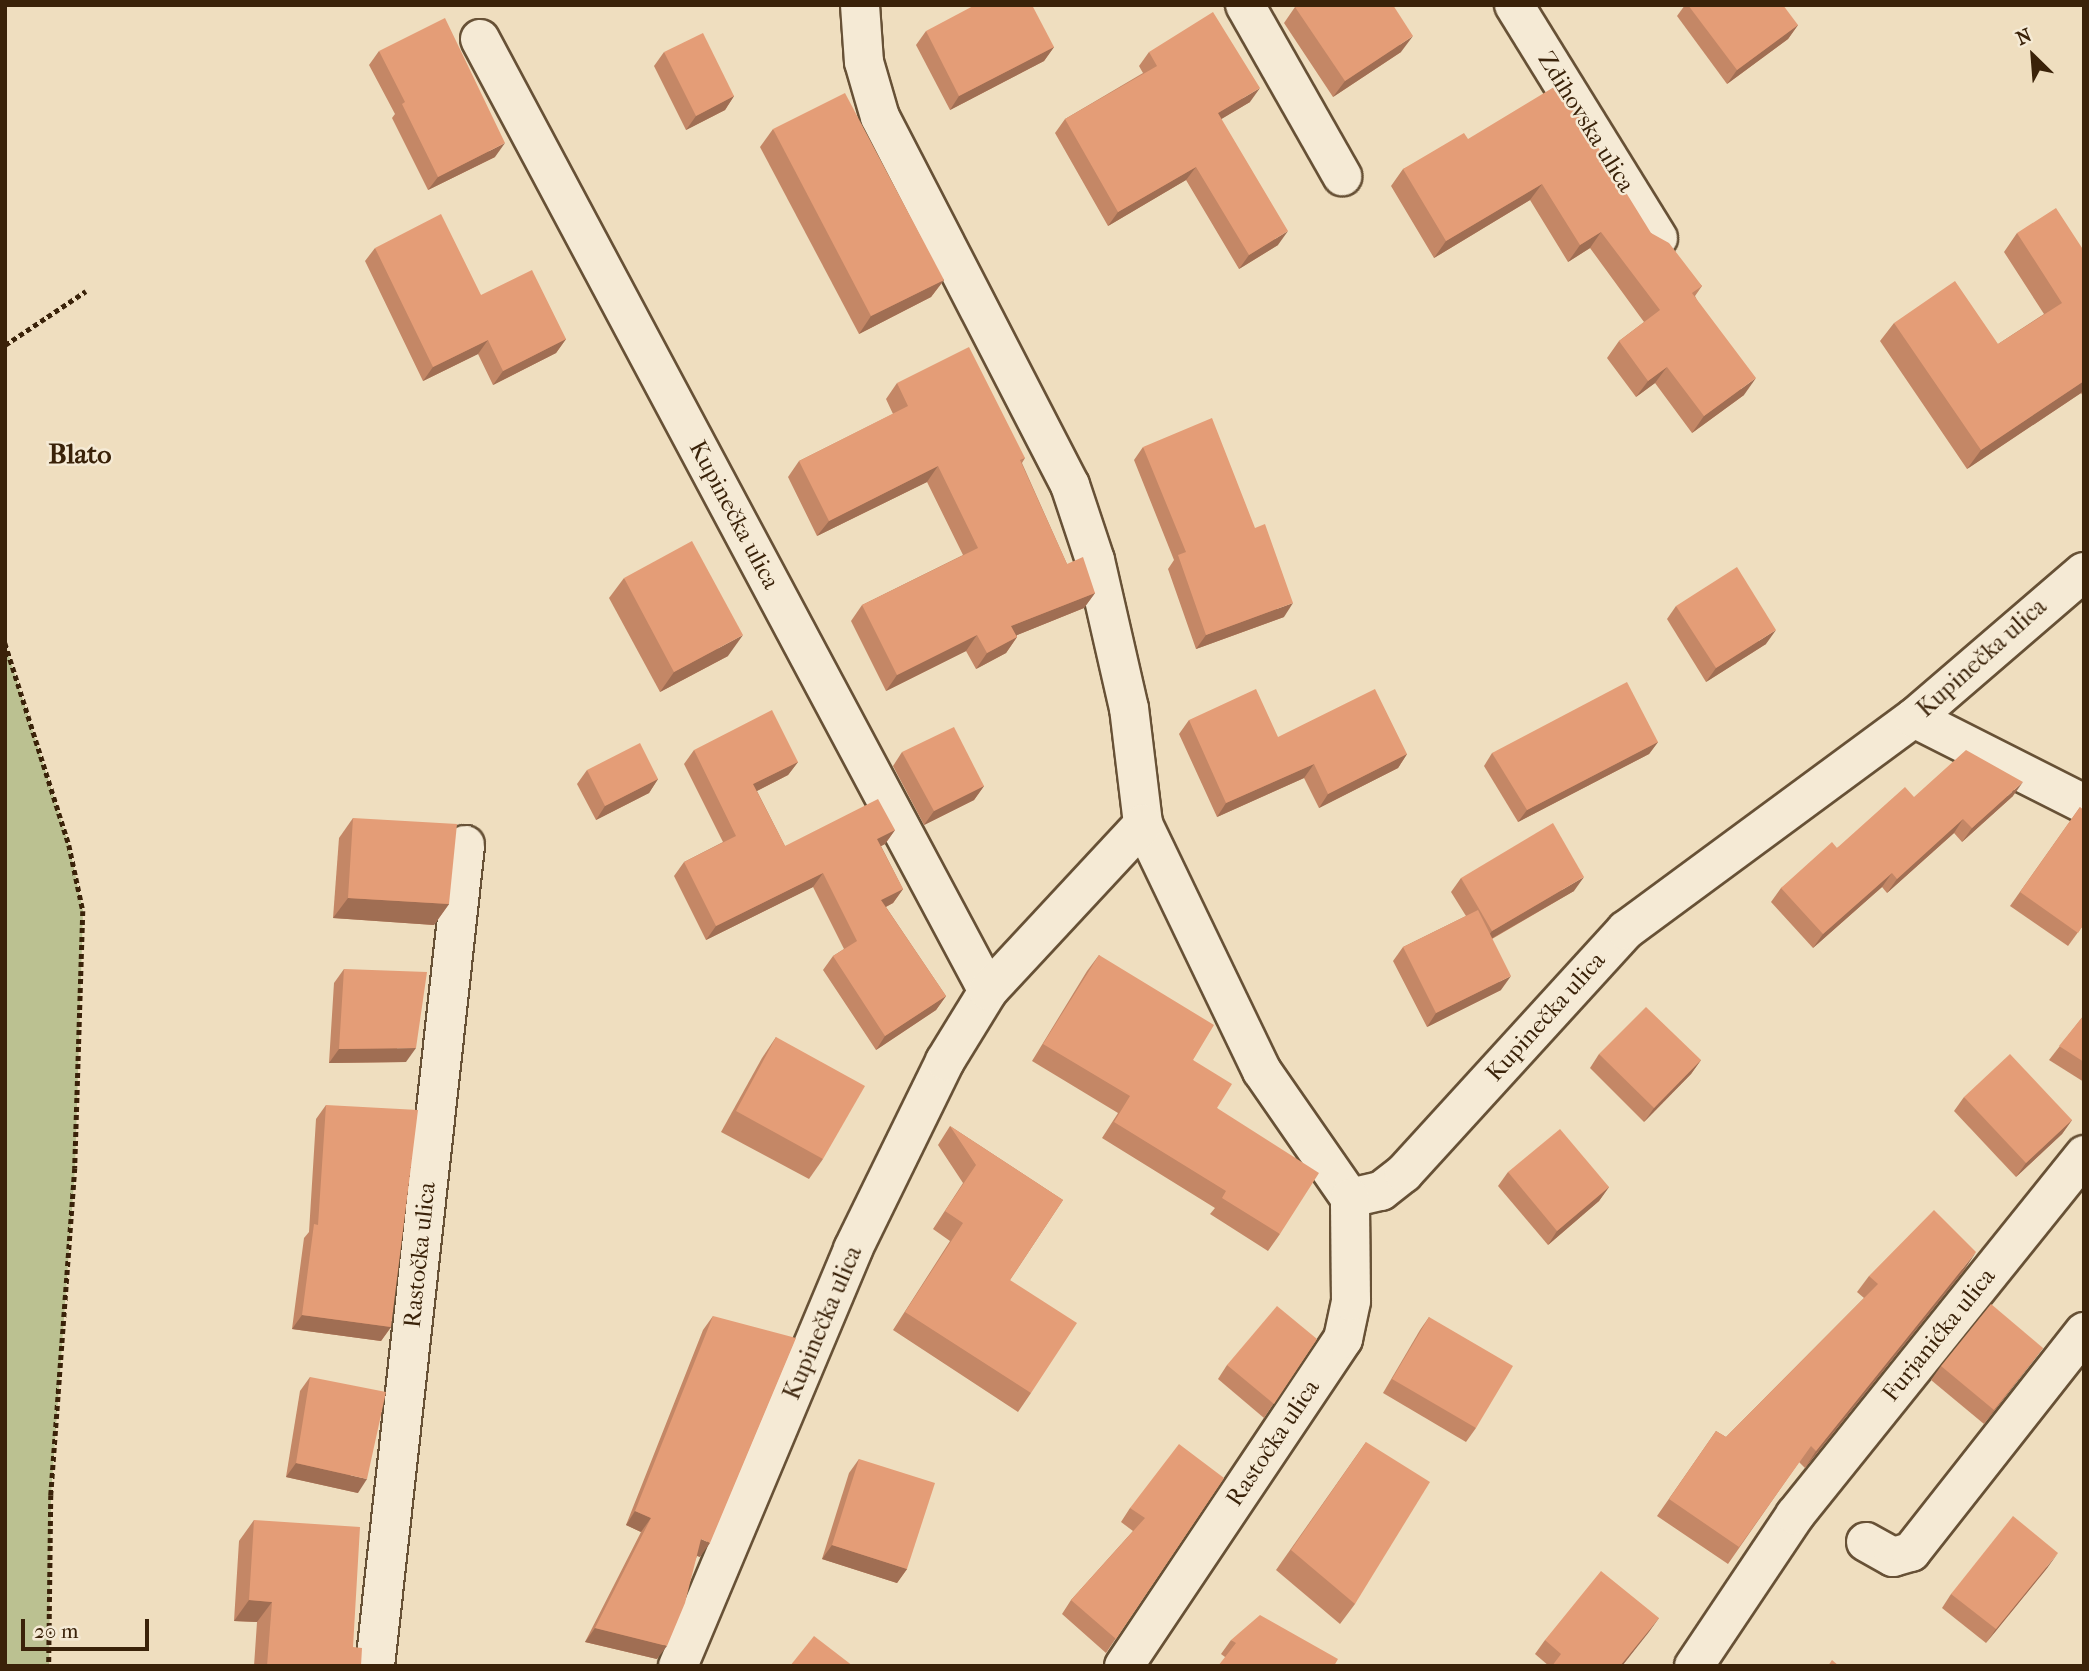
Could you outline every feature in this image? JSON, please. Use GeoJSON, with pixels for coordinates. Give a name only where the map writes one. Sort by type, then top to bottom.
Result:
{"type":"FeatureCollection","features":[{"type":"Feature","properties":{"kind":"street"},"geometry":{"type":"LineString","coordinates":[[860,5],[864,62],[880,117],[1070,485],[1094,560],[1129,708],[1143,824],[1262,1071],[1350,1198]]}},
{"type":"Feature","properties":{"kind":"street"},"geometry":{"type":"LineString","coordinates":[[1245,5],[1342,177]]}},
{"type":"Feature","properties":{"kind":"street","name":"Zdihovska ulica"},"geometry":{"type":"LineString","coordinates":[[1514,5],[1658,238]]}},
{"type":"Feature","properties":{"kind":"street","name":"Kupinečka ulica"},"geometry":{"type":"LineString","coordinates":[[480,39],[988,991]]}},
{"type":"Feature","properties":{"kind":"street","name":"Kupinečka ulica"},"geometry":{"type":"LineString","coordinates":[[1350,1198],[1381,1191],[1404,1173],[1626,930],[1914,718],[2084,572]]}},
{"type":"Feature","properties":{"kind":"street"},"geometry":{"type":"LineString","coordinates":[[1914,718],[2084,804]]}},
{"type":"Feature","properties":{"kind":"street","name":"Kupinečka ulica"},"geometry":{"type":"LineString","coordinates":[[678,1666],[853,1249],[945,1061],[988,991],[1143,824]]}},
{"type":"Feature","properties":{"kind":"street","name":"Rastočka ulica"},"geometry":{"type":"LineString","coordinates":[[375,1666],[465,845]]}},
{"type":"Feature","properties":{"kind":"street","name":"Furjanićka ulica"},"geometry":{"type":"LineString","coordinates":[[1694,1666],[1795,1515],[2084,1155]]}},
{"type":"Feature","properties":{"kind":"street","name":"Rastočka ulica"},"geometry":{"type":"LineString","coordinates":[[1124,1666],[1343,1339],[1351,1301],[1350,1198]]}},
{"type":"Feature","properties":{"kind":"street"},"geometry":{"type":"LineString","coordinates":[[1866,1542],[1893,1557],[1911,1552],[2084,1332]]}},
{"type":"Feature","properties":{"kind":"path"},"geometry":{"type":"LineString","coordinates":[[5,345],[86,291]]}},
{"type":"Feature","properties":{"kind":"path"},"geometry":{"type":"LineString","coordinates":[[5,643],[69,845],[83,911],[75,1168],[51,1494],[49,1666]]}},
{"type":"Feature","properties":{"kind":"green space"},"geometry":{"type":"Polygon","coordinates":[[[5,643],[69,845],[83,911],[75,1168],[51,1495],[49,1666],[5,1666],[5,643]]]}},
{"type":"Feature","properties":{"kind":"building"},"geometry":{"type":"Polygon","coordinates":[[[975,5],[1032,5],[1054,47],[959,96],[926,31],[975,5]]]}},
{"type":"Feature","properties":{"kind":"building"},"geometry":{"type":"Polygon","coordinates":[[[1393,5],[1413,36],[1345,81],[1295,7],[1393,5]]]}},
{"type":"Feature","properties":{"kind":"building"},"geometry":{"type":"Polygon","coordinates":[[[1688,5],[1783,5],[1798,25],[1737,70],[1688,5]]]}},
{"type":"Feature","properties":{"kind":"building"},"geometry":{"type":"Polygon","coordinates":[[[1213,12],[1260,88],[1218,113],[1288,231],[1249,255],[1196,167],[1118,212],[1065,119],[1157,66],[1149,52],[1213,12]]]}},
{"type":"Feature","properties":{"kind":"building"},"geometry":{"type":"Polygon","coordinates":[[[445,18],[505,143],[438,177],[379,51],[445,18]]]}},
{"type":"Feature","properties":{"kind":"building"},"geometry":{"type":"Polygon","coordinates":[[[703,33],[734,96],[696,116],[664,52],[703,33]]]}},
{"type":"Feature","properties":{"kind":"building"},"geometry":{"type":"Polygon","coordinates":[[[1559,84],[1651,233],[1669,243],[1702,286],[1692,293],[1756,378],[1704,416],[1667,367],[1648,381],[1619,341],[1660,310],[1601,232],[1580,245],[1542,184],[1446,241],[1403,169],[1464,133],[1468,139],[1559,84]]]}},
{"type":"Feature","properties":{"kind":"building"},"geometry":{"type":"Polygon","coordinates":[[[845,93],[944,280],[871,316],[773,129],[845,93]]]}},
{"type":"Feature","properties":{"kind":"building"},"geometry":{"type":"Polygon","coordinates":[[[2056,208],[2084,251],[2084,381],[1981,450],[1894,323],[1955,281],[1998,344],[2062,303],[2017,233],[2056,208]]]}},
{"type":"Feature","properties":{"kind":"building"},"geometry":{"type":"Polygon","coordinates":[[[441,214],[481,295],[532,270],[566,339],[503,371],[488,340],[433,367],[375,248],[441,214]]]}},
{"type":"Feature","properties":{"kind":"building"},"geometry":{"type":"Polygon","coordinates":[[[969,347],[1025,458],[1020,460],[1067,564],[1083,557],[1095,593],[1011,626],[1017,637],[987,653],[977,635],[897,675],[862,605],[978,548],[938,466],[829,521],[799,461],[908,406],[897,383],[969,347]]]}},
{"type":"Feature","properties":{"kind":"building"},"geometry":{"type":"Polygon","coordinates":[[[1212,418],[1255,528],[1265,524],[1293,603],[1206,635],[1178,555],[1186,552],[1143,447],[1212,418]]]}},
{"type":"Feature","properties":{"kind":"building"},"geometry":{"type":"Polygon","coordinates":[[[692,541],[743,635],[674,672],[624,578],[692,541]]]}},
{"type":"Feature","properties":{"kind":"building"},"geometry":{"type":"Polygon","coordinates":[[[1737,567],[1776,630],[1716,668],[1676,606],[1737,567]]]}},
{"type":"Feature","properties":{"kind":"building"},"geometry":{"type":"Polygon","coordinates":[[[1627,682],[1658,742],[1527,810],[1492,753],[1627,682]]]}},
{"type":"Feature","properties":{"kind":"building"},"geometry":{"type":"Polygon","coordinates":[[[1256,689],[1278,737],[1375,689],[1407,754],[1328,794],[1314,764],[1226,803],[1189,720],[1256,689]]]}},
{"type":"Feature","properties":{"kind":"building"},"geometry":{"type":"Polygon","coordinates":[[[772,710],[798,762],[753,784],[785,846],[878,799],[895,830],[877,839],[903,889],[881,900],[946,996],[885,1036],[833,956],[857,941],[823,873],[716,926],[684,862],[736,836],[694,750],[772,710]]]}},
{"type":"Feature","properties":{"kind":"building"},"geometry":{"type":"Polygon","coordinates":[[[954,727],[984,786],[934,811],[902,752],[954,727]]]}},
{"type":"Feature","properties":{"kind":"building"},"geometry":{"type":"Polygon","coordinates":[[[640,743],[658,779],[605,806],[587,770],[640,743]]]}},
{"type":"Feature","properties":{"kind":"building"},"geometry":{"type":"Polygon","coordinates":[[[1966,750],[2023,782],[1972,828],[1963,819],[1897,879],[1892,873],[1823,934],[1781,888],[1832,842],[1837,848],[1905,787],[1914,797],[1966,750]]]}},
{"type":"Feature","properties":{"kind":"building"},"geometry":{"type":"Polygon","coordinates":[[[2080,807],[2084,810],[2084,924],[2078,933],[2020,892],[2080,807]]]}},
{"type":"Feature","properties":{"kind":"building"},"geometry":{"type":"Polygon","coordinates":[[[353,818],[457,824],[449,904],[348,898],[353,818]]]}},
{"type":"Feature","properties":{"kind":"building"},"geometry":{"type":"Polygon","coordinates":[[[1553,823],[1584,877],[1492,931],[1461,878],[1553,823]]]}},
{"type":"Feature","properties":{"kind":"building"},"geometry":{"type":"Polygon","coordinates":[[[1478,910],[1511,976],[1436,1013],[1403,947],[1478,910]]]}},
{"type":"Feature","properties":{"kind":"building"},"geometry":{"type":"Polygon","coordinates":[[[1099,955],[1214,1025],[1193,1060],[1232,1084],[1217,1108],[1319,1173],[1280,1234],[1222,1198],[1226,1191],[1114,1122],[1130,1096],[1043,1044],[1099,955]]]}},
{"type":"Feature","properties":{"kind":"building"},"geometry":{"type":"Polygon","coordinates":[[[344,969],[427,972],[416,1048],[339,1049],[344,969]]]}},
{"type":"Feature","properties":{"kind":"building"},"geometry":{"type":"Polygon","coordinates":[[[1646,1007],[1701,1060],[1654,1108],[1599,1054],[1646,1007]]]}},
{"type":"Feature","properties":{"kind":"building"},"geometry":{"type":"Polygon","coordinates":[[[2084,1015],[2084,1062],[2059,1046],[2084,1015]]]}},
{"type":"Feature","properties":{"kind":"building"},"geometry":{"type":"Polygon","coordinates":[[[776,1037],[865,1086],[823,1159],[736,1111],[776,1037]]]}},
{"type":"Feature","properties":{"kind":"building"},"geometry":{"type":"Polygon","coordinates":[[[2010,1054],[2072,1120],[2026,1163],[1964,1097],[2010,1054]]]}},
{"type":"Feature","properties":{"kind":"building"},"geometry":{"type":"Polygon","coordinates":[[[326,1105],[418,1110],[391,1327],[302,1315],[314,1224],[318,1225],[326,1105]]]}},
{"type":"Feature","properties":{"kind":"building"},"geometry":{"type":"Polygon","coordinates":[[[950,1126],[1063,1200],[1010,1280],[1077,1323],[1031,1393],[905,1312],[963,1223],[945,1211],[976,1165],[950,1126]]]}},
{"type":"Feature","properties":{"kind":"building"},"geometry":{"type":"Polygon","coordinates":[[[1560,1129],[1609,1187],[1557,1231],[1508,1172],[1560,1129]]]}},
{"type":"Feature","properties":{"kind":"building"},"geometry":{"type":"Polygon","coordinates":[[[1934,1210],[1976,1252],[1816,1451],[1811,1446],[1739,1547],[1669,1499],[1716,1431],[1726,1437],[1878,1284],[1869,1276],[1934,1210]]]}},
{"type":"Feature","properties":{"kind":"building"},"geometry":{"type":"Polygon","coordinates":[[[1991,1304],[2043,1348],[1994,1410],[1941,1366],[1991,1304]]]}},
{"type":"Feature","properties":{"kind":"building"},"geometry":{"type":"Polygon","coordinates":[[[1277,1306],[1317,1339],[1274,1404],[1227,1365],[1277,1306]]]}},
{"type":"Feature","properties":{"kind":"building"},"geometry":{"type":"Polygon","coordinates":[[[713,1316],[796,1338],[710,1543],[701,1539],[685,1603],[667,1646],[595,1628],[651,1518],[635,1511],[713,1316]]]}},
{"type":"Feature","properties":{"kind":"building"},"geometry":{"type":"Polygon","coordinates":[[[1429,1317],[1513,1366],[1476,1428],[1392,1379],[1429,1317]]]}},
{"type":"Feature","properties":{"kind":"building"},"geometry":{"type":"Polygon","coordinates":[[[310,1377],[386,1392],[367,1479],[296,1463],[310,1377]]]}},
{"type":"Feature","properties":{"kind":"building"},"geometry":{"type":"Polygon","coordinates":[[[1366,1442],[1430,1482],[1355,1604],[1291,1550],[1366,1442]]]}},
{"type":"Feature","properties":{"kind":"building"},"geometry":{"type":"Polygon","coordinates":[[[1179,1444],[1224,1478],[1116,1639],[1071,1600],[1145,1518],[1130,1508],[1179,1444]]]}},
{"type":"Feature","properties":{"kind":"building"},"geometry":{"type":"Polygon","coordinates":[[[859,1459],[935,1483],[907,1569],[832,1545],[859,1459]]]}},
{"type":"Feature","properties":{"kind":"building"},"geometry":{"type":"Polygon","coordinates":[[[2013,1516],[2058,1553],[1996,1629],[1951,1594],[2013,1516]]]}},
{"type":"Feature","properties":{"kind":"building"},"geometry":{"type":"Polygon","coordinates":[[[254,1520],[360,1527],[353,1647],[362,1648],[361,1666],[267,1666],[272,1602],[249,1600],[254,1520]]]}},
{"type":"Feature","properties":{"kind":"building"},"geometry":{"type":"Polygon","coordinates":[[[1601,1571],[1659,1618],[1620,1666],[1552,1666],[1561,1654],[1545,1640],[1601,1571]]]}},
{"type":"Feature","properties":{"kind":"building"},"geometry":{"type":"Polygon","coordinates":[[[1260,1615],[1338,1659],[1334,1666],[1218,1666],[1236,1643],[1231,1640],[1260,1615]]]}},
{"type":"Feature","properties":{"kind":"building"},"geometry":{"type":"Polygon","coordinates":[[[814,1636],[853,1666],[790,1666],[814,1636]]]}},
{"type":"Feature","properties":{"kind":"building"},"geometry":{"type":"Polygon","coordinates":[[[1832,1660],[1839,1666],[1828,1666],[1832,1660]]]}},
{"type":"Feature","properties":{"kind":"district","name":"Blato"},"geometry":{"type":"Point","coordinates":[80,454]}}]}
